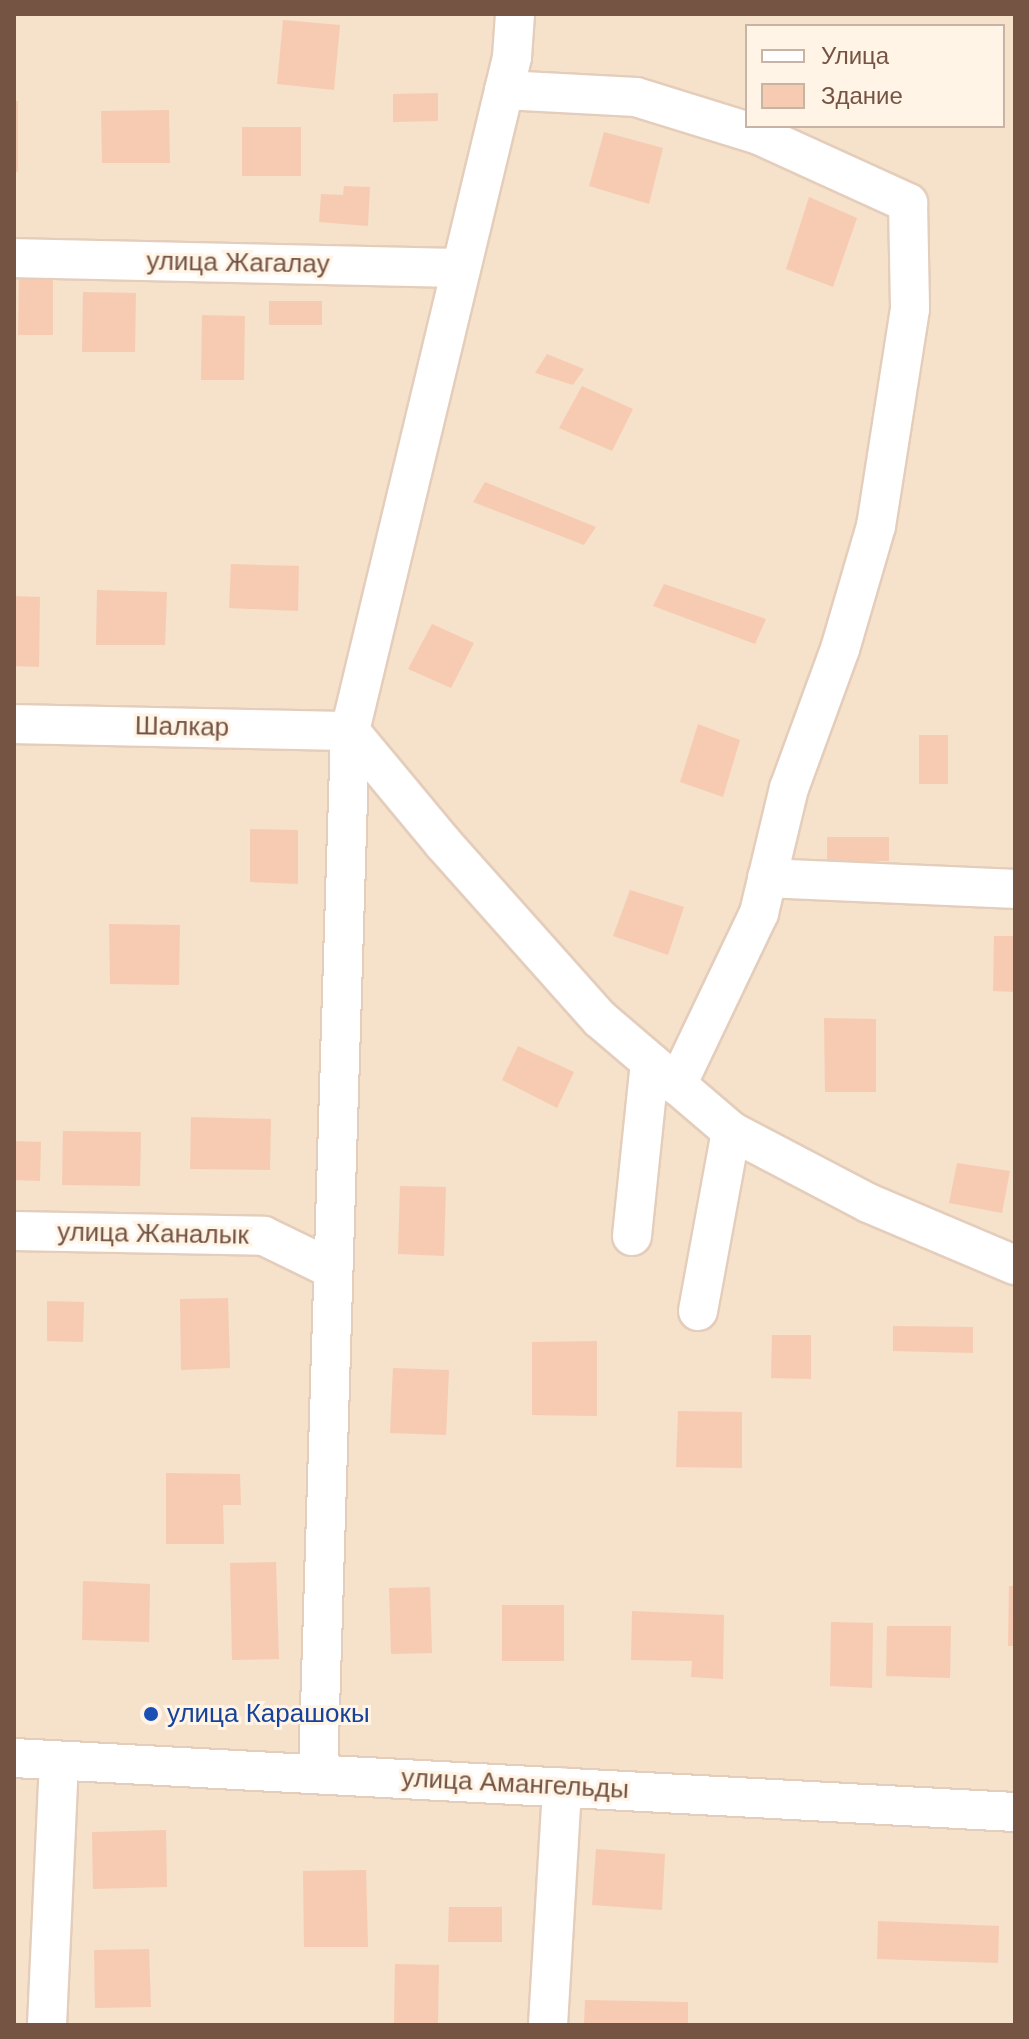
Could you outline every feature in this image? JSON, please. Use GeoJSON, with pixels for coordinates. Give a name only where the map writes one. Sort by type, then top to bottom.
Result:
{"type":"FeatureCollection","features":[{"type":"Feature","properties":{"kind":"street"},"geometry":{"type":"LineString","coordinates":[[318,1774],[350,731],[512,57],[515,14]]}},
{"type":"Feature","properties":{"kind":"street"},"geometry":{"type":"LineString","coordinates":[[504,90],[636,97],[759,135],[908,203],[910,309],[876,526],[840,649],[789,788],[759,913],[664,1073],[632,1236]]}},
{"type":"Feature","properties":{"kind":"street","name":"улица Жагалау"},"geometry":{"type":"LineString","coordinates":[[14,258],[461,268]]}},
{"type":"Feature","properties":{"kind":"street","name":"Шалкар"},"geometry":{"type":"LineString","coordinates":[[14,724],[350,731]]}},
{"type":"Feature","properties":{"kind":"street"},"geometry":{"type":"LineString","coordinates":[[350,731],[443,843],[600,1019],[731,1131],[868,1203],[1015,1265]]}},
{"type":"Feature","properties":{"kind":"street"},"geometry":{"type":"LineString","coordinates":[[767,878],[1015,889]]}},
{"type":"Feature","properties":{"kind":"street"},"geometry":{"type":"LineString","coordinates":[[698,1311],[731,1131]]}},
{"type":"Feature","properties":{"kind":"street","name":"улица Жаналык"},"geometry":{"type":"LineString","coordinates":[[14,1231],[264,1236],[332,1269]]}},
{"type":"Feature","properties":{"kind":"street","name":"улица Амангельды"},"geometry":{"type":"LineString","coordinates":[[14,1758],[1015,1812]]}},
{"type":"Feature","properties":{"kind":"street"},"geometry":{"type":"LineString","coordinates":[[47,2025],[59,1761]]}},
{"type":"Feature","properties":{"kind":"street"},"geometry":{"type":"LineString","coordinates":[[548,2025],[562,1787]]}},
{"type":"Feature","properties":{"kind":"shaded area"},"geometry":{"type":"Polygon","coordinates":[[[14,14],[1015,14],[1015,2025],[14,2025],[14,14]]]}},
{"type":"Feature","properties":{"kind":"building"},"geometry":{"type":"Polygon","coordinates":[[[283,20],[340,25],[334,90],[277,84],[283,20]]]}},
{"type":"Feature","properties":{"kind":"building"},"geometry":{"type":"Polygon","coordinates":[[[438,93],[438,121],[393,122],[393,94],[438,93]]]}},
{"type":"Feature","properties":{"kind":"building"},"geometry":{"type":"Polygon","coordinates":[[[14,101],[18,101],[18,172],[14,172],[14,101]]]}},
{"type":"Feature","properties":{"kind":"building"},"geometry":{"type":"Polygon","coordinates":[[[169,110],[170,163],[102,163],[101,111],[169,110]]]}},
{"type":"Feature","properties":{"kind":"building"},"geometry":{"type":"Polygon","coordinates":[[[242,127],[301,127],[301,176],[242,176],[242,127]]]}},
{"type":"Feature","properties":{"kind":"building"},"geometry":{"type":"Polygon","coordinates":[[[604,132],[663,148],[649,204],[589,186],[604,132]]]}},
{"type":"Feature","properties":{"kind":"building"},"geometry":{"type":"Polygon","coordinates":[[[344,186],[370,187],[368,226],[319,222],[321,194],[343,195],[344,186]]]}},
{"type":"Feature","properties":{"kind":"building"},"geometry":{"type":"Polygon","coordinates":[[[809,197],[857,218],[833,287],[786,269],[809,197]]]}},
{"type":"Feature","properties":{"kind":"building"},"geometry":{"type":"Polygon","coordinates":[[[19,278],[53,278],[53,335],[18,335],[19,278]]]}},
{"type":"Feature","properties":{"kind":"building"},"geometry":{"type":"Polygon","coordinates":[[[83,292],[136,293],[135,352],[82,352],[83,292]]]}},
{"type":"Feature","properties":{"kind":"building"},"geometry":{"type":"Polygon","coordinates":[[[269,301],[322,301],[322,325],[269,325],[269,301]]]}},
{"type":"Feature","properties":{"kind":"building"},"geometry":{"type":"Polygon","coordinates":[[[202,315],[245,316],[244,380],[201,380],[202,315]]]}},
{"type":"Feature","properties":{"kind":"building"},"geometry":{"type":"Polygon","coordinates":[[[547,354],[584,369],[573,385],[535,373],[547,354]]]}},
{"type":"Feature","properties":{"kind":"building"},"geometry":{"type":"Polygon","coordinates":[[[582,386],[633,409],[612,451],[559,428],[582,386]]]}},
{"type":"Feature","properties":{"kind":"building"},"geometry":{"type":"Polygon","coordinates":[[[485,482],[596,527],[584,545],[473,502],[485,482]]]}},
{"type":"Feature","properties":{"kind":"building"},"geometry":{"type":"Polygon","coordinates":[[[231,564],[299,566],[298,611],[229,608],[231,564]]]}},
{"type":"Feature","properties":{"kind":"building"},"geometry":{"type":"Polygon","coordinates":[[[664,584],[766,619],[755,644],[653,606],[664,584]]]}},
{"type":"Feature","properties":{"kind":"building"},"geometry":{"type":"Polygon","coordinates":[[[97,590],[167,592],[165,645],[96,645],[97,590]]]}},
{"type":"Feature","properties":{"kind":"building"},"geometry":{"type":"Polygon","coordinates":[[[14,596],[40,597],[39,667],[14,666],[14,596]]]}},
{"type":"Feature","properties":{"kind":"building"},"geometry":{"type":"Polygon","coordinates":[[[432,624],[474,643],[451,688],[408,669],[432,624]]]}},
{"type":"Feature","properties":{"kind":"building"},"geometry":{"type":"Polygon","coordinates":[[[698,724],[740,740],[723,797],[680,782],[698,724]]]}},
{"type":"Feature","properties":{"kind":"building"},"geometry":{"type":"Polygon","coordinates":[[[919,735],[948,735],[948,784],[919,784],[919,735]]]}},
{"type":"Feature","properties":{"kind":"building"},"geometry":{"type":"Polygon","coordinates":[[[250,829],[298,830],[298,884],[250,882],[250,829]]]}},
{"type":"Feature","properties":{"kind":"building"},"geometry":{"type":"Polygon","coordinates":[[[827,837],[889,837],[889,861],[827,862],[827,837]]]}},
{"type":"Feature","properties":{"kind":"building"},"geometry":{"type":"Polygon","coordinates":[[[630,890],[684,907],[668,955],[613,936],[630,890]]]}},
{"type":"Feature","properties":{"kind":"building"},"geometry":{"type":"Polygon","coordinates":[[[109,924],[180,925],[179,985],[110,984],[109,924]]]}},
{"type":"Feature","properties":{"kind":"building"},"geometry":{"type":"Polygon","coordinates":[[[994,936],[1015,936],[1015,992],[993,991],[994,936]]]}},
{"type":"Feature","properties":{"kind":"building"},"geometry":{"type":"Polygon","coordinates":[[[824,1018],[876,1019],[876,1092],[825,1092],[824,1018]]]}},
{"type":"Feature","properties":{"kind":"building"},"geometry":{"type":"Polygon","coordinates":[[[518,1046],[574,1072],[557,1108],[502,1080],[518,1046]]]}},
{"type":"Feature","properties":{"kind":"building"},"geometry":{"type":"Polygon","coordinates":[[[191,1117],[271,1119],[270,1170],[190,1169],[191,1117]]]}},
{"type":"Feature","properties":{"kind":"building"},"geometry":{"type":"Polygon","coordinates":[[[63,1131],[141,1132],[140,1186],[62,1185],[63,1131]]]}},
{"type":"Feature","properties":{"kind":"building"},"geometry":{"type":"Polygon","coordinates":[[[14,1141],[41,1142],[40,1181],[14,1180],[14,1141]]]}},
{"type":"Feature","properties":{"kind":"building"},"geometry":{"type":"Polygon","coordinates":[[[957,1163],[1010,1171],[1002,1213],[949,1203],[957,1163]]]}},
{"type":"Feature","properties":{"kind":"building"},"geometry":{"type":"Polygon","coordinates":[[[400,1186],[446,1187],[444,1256],[398,1254],[400,1186]]]}},
{"type":"Feature","properties":{"kind":"building"},"geometry":{"type":"Polygon","coordinates":[[[228,1298],[230,1368],[181,1370],[180,1299],[228,1298]]]}},
{"type":"Feature","properties":{"kind":"building"},"geometry":{"type":"Polygon","coordinates":[[[47,1301],[84,1302],[83,1342],[47,1341],[47,1301]]]}},
{"type":"Feature","properties":{"kind":"building"},"geometry":{"type":"Polygon","coordinates":[[[893,1326],[973,1327],[973,1353],[893,1351],[893,1326]]]}},
{"type":"Feature","properties":{"kind":"building"},"geometry":{"type":"Polygon","coordinates":[[[772,1335],[811,1335],[811,1379],[771,1378],[772,1335]]]}},
{"type":"Feature","properties":{"kind":"building"},"geometry":{"type":"Polygon","coordinates":[[[597,1341],[597,1416],[532,1415],[532,1342],[597,1341]]]}},
{"type":"Feature","properties":{"kind":"building"},"geometry":{"type":"Polygon","coordinates":[[[393,1368],[449,1370],[446,1435],[390,1433],[393,1368]]]}},
{"type":"Feature","properties":{"kind":"building"},"geometry":{"type":"Polygon","coordinates":[[[678,1411],[742,1412],[742,1468],[676,1467],[678,1411]]]}},
{"type":"Feature","properties":{"kind":"building"},"geometry":{"type":"Polygon","coordinates":[[[166,1473],[240,1474],[241,1505],[223,1505],[224,1544],[166,1544],[166,1473]]]}},
{"type":"Feature","properties":{"kind":"building"},"geometry":{"type":"Polygon","coordinates":[[[276,1562],[279,1659],[232,1660],[230,1563],[276,1562]]]}},
{"type":"Feature","properties":{"kind":"building"},"geometry":{"type":"Polygon","coordinates":[[[83,1581],[150,1584],[149,1642],[82,1640],[83,1581]]]}},
{"type":"Feature","properties":{"kind":"building"},"geometry":{"type":"Polygon","coordinates":[[[1009,1586],[1015,1586],[1015,1646],[1008,1646],[1009,1586]]]}},
{"type":"Feature","properties":{"kind":"building"},"geometry":{"type":"Polygon","coordinates":[[[430,1587],[432,1653],[391,1654],[389,1588],[430,1587]]]}},
{"type":"Feature","properties":{"kind":"building"},"geometry":{"type":"Polygon","coordinates":[[[502,1605],[564,1605],[564,1661],[502,1661],[502,1605]]]}},
{"type":"Feature","properties":{"kind":"building"},"geometry":{"type":"Polygon","coordinates":[[[632,1611],[724,1615],[723,1679],[691,1677],[692,1661],[631,1660],[632,1611]]]}},
{"type":"Feature","properties":{"kind":"building"},"geometry":{"type":"Polygon","coordinates":[[[831,1622],[873,1623],[872,1688],[830,1686],[831,1622]]]}},
{"type":"Feature","properties":{"kind":"building"},"geometry":{"type":"Polygon","coordinates":[[[887,1626],[951,1626],[950,1678],[886,1676],[887,1626]]]}},
{"type":"Feature","properties":{"kind":"building"},"geometry":{"type":"Polygon","coordinates":[[[166,1830],[167,1887],[93,1889],[92,1832],[166,1830]]]}},
{"type":"Feature","properties":{"kind":"building"},"geometry":{"type":"Polygon","coordinates":[[[596,1849],[665,1854],[662,1910],[592,1905],[596,1849]]]}},
{"type":"Feature","properties":{"kind":"building"},"geometry":{"type":"Polygon","coordinates":[[[366,1870],[368,1947],[304,1947],[303,1871],[366,1870]]]}},
{"type":"Feature","properties":{"kind":"building"},"geometry":{"type":"Polygon","coordinates":[[[449,1907],[502,1907],[502,1942],[448,1942],[449,1907]]]}},
{"type":"Feature","properties":{"kind":"building"},"geometry":{"type":"Polygon","coordinates":[[[878,1921],[999,1926],[998,1963],[877,1959],[878,1921]]]}},
{"type":"Feature","properties":{"kind":"building"},"geometry":{"type":"Polygon","coordinates":[[[149,1949],[151,2007],[95,2008],[94,1950],[149,1949]]]}},
{"type":"Feature","properties":{"kind":"building"},"geometry":{"type":"Polygon","coordinates":[[[395,1964],[439,1965],[438,2023],[394,2023],[395,1964]]]}},
{"type":"Feature","properties":{"kind":"building"},"geometry":{"type":"Polygon","coordinates":[[[585,2000],[688,2002],[688,2025],[584,2025],[585,2000]]]}},
{"type":"Feature","properties":{"kind":"place","name":"улица Карашокы"},"geometry":{"type":"Point","coordinates":[151,1714]}}]}
